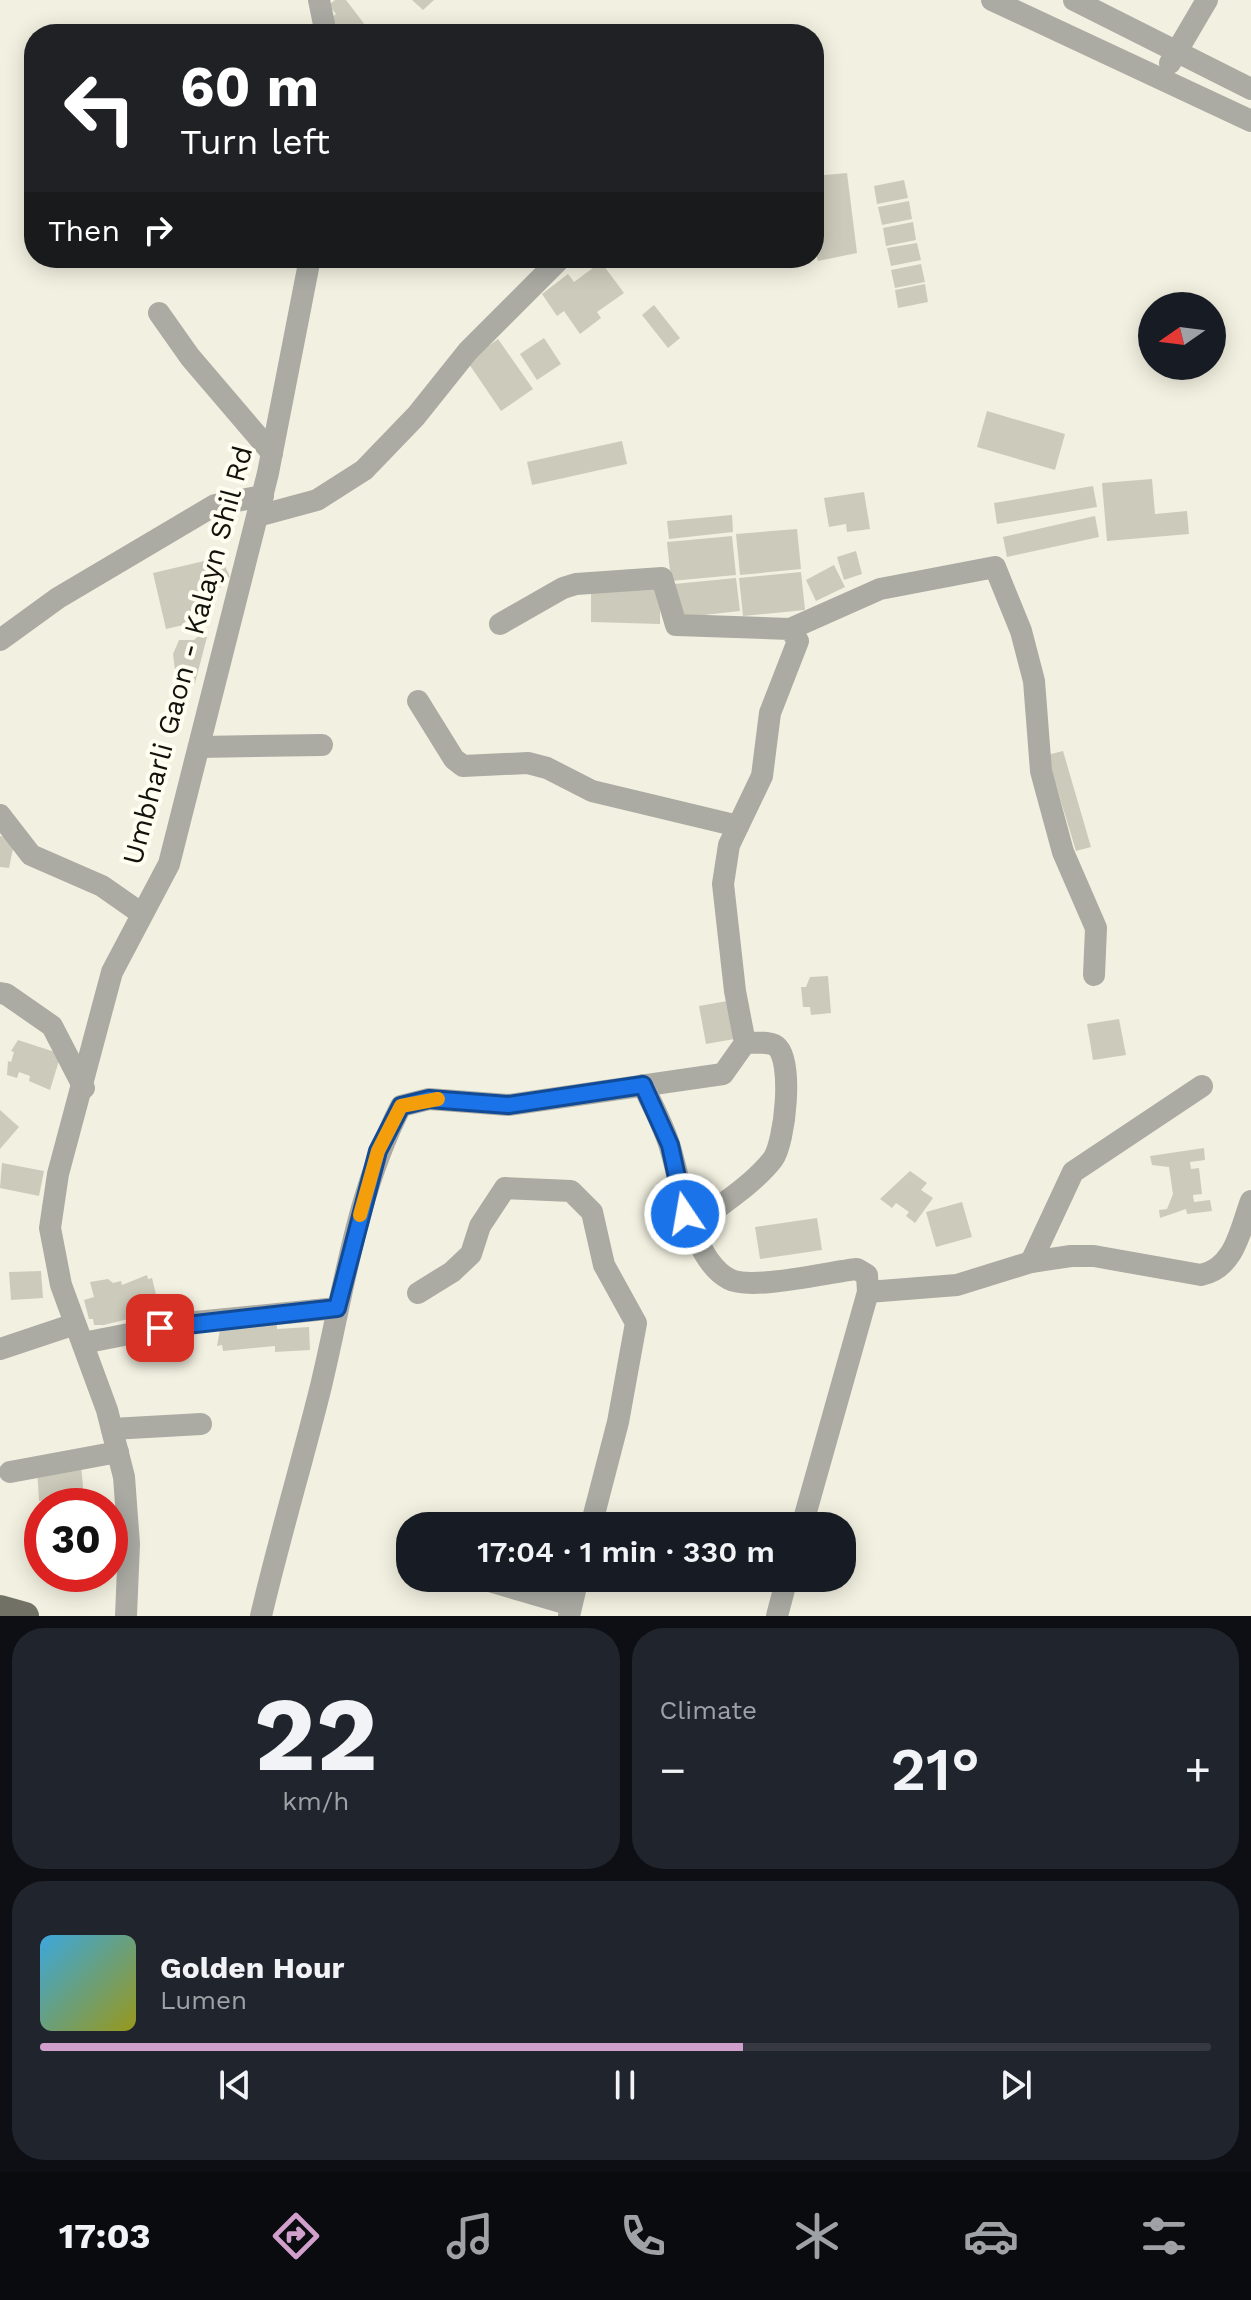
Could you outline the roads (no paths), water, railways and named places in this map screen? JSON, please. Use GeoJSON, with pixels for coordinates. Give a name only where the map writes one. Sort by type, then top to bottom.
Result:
{"type":"FeatureCollection","features":[{"type":"Feature","properties":{"kind":"main road"},"geometry":{"type":"LineString","coordinates":[[0,1609],[25,1616]]}},
{"type":"Feature","properties":{"kind":"street"},"geometry":{"type":"LineString","coordinates":[[319,0],[324,24]]}},
{"type":"Feature","properties":{"kind":"street"},"geometry":{"type":"LineString","coordinates":[[992,0],[1251,121]]}},
{"type":"Feature","properties":{"kind":"street"},"geometry":{"type":"LineString","coordinates":[[1074,0],[1251,89]]}},
{"type":"Feature","properties":{"kind":"street"},"geometry":{"type":"LineString","coordinates":[[1162,78],[1207,0]]}},
{"type":"Feature","properties":{"kind":"street","name":"Umbharli Gaon - Kalayn Shil Rd"},"geometry":{"type":"LineString","coordinates":[[126,1616],[129,1544],[124,1477],[112,1429],[61,1285],[50,1228],[58,1174],[84,1088],[95,1031],[112,972],[169,864],[260,506],[308,268]]}},
{"type":"Feature","properties":{"kind":"street"},"geometry":{"type":"LineString","coordinates":[[0,640],[58,598],[215,505],[260,506],[317,500],[364,470],[416,416],[468,351],[551,268]]}},
{"type":"Feature","properties":{"kind":"street"},"geometry":{"type":"LineString","coordinates":[[159,313],[190,357],[272,453]]}},
{"type":"Feature","properties":{"kind":"street"},"geometry":{"type":"LineString","coordinates":[[500,624],[576,584],[662,578],[676,625],[790,629],[880,589],[995,567],[1021,631],[1034,681],[1041,771],[1063,852],[1096,928],[1094,975]]}},
{"type":"Feature","properties":{"kind":"street"},"geometry":{"type":"LineString","coordinates":[[261,1616],[378,1151],[401,1106],[429,1099],[508,1105],[723,1074],[745,1043],[735,991],[723,884],[729,845],[762,776],[770,713],[798,641],[790,629]]}},
{"type":"Feature","properties":{"kind":"street"},"geometry":{"type":"LineString","coordinates":[[418,701],[454,759],[463,766],[528,763],[547,768],[592,791],[738,826]]}},
{"type":"Feature","properties":{"kind":"street"},"geometry":{"type":"LineString","coordinates":[[199,747],[322,745]]}},
{"type":"Feature","properties":{"kind":"street"},"geometry":{"type":"LineString","coordinates":[[0,815],[31,855],[102,886],[142,914]]}},
{"type":"Feature","properties":{"kind":"street"},"geometry":{"type":"LineString","coordinates":[[0,993],[52,1026],[84,1088]]}},
{"type":"Feature","properties":{"kind":"street"},"geometry":{"type":"LineString","coordinates":[[692,1227],[763,1170],[776,1155],[787,1078],[784,1062],[778,1048],[772,1044],[745,1043]]}},
{"type":"Feature","properties":{"kind":"street"},"geometry":{"type":"LineString","coordinates":[[643,1085],[670,1145],[685,1214],[712,1263],[729,1279],[763,1283],[857,1269],[867,1275],[868,1292],[806,1512]]}},
{"type":"Feature","properties":{"kind":"street"},"geometry":{"type":"LineString","coordinates":[[1031,1262],[1073,1172],[1202,1086]]}},
{"type":"Feature","properties":{"kind":"street"},"geometry":{"type":"LineString","coordinates":[[418,1293],[452,1272],[471,1254],[480,1226],[505,1188],[571,1191],[592,1212],[604,1265],[636,1323],[618,1422],[595,1512]]}},
{"type":"Feature","properties":{"kind":"street"},"geometry":{"type":"LineString","coordinates":[[868,1292],[957,1285],[1031,1262],[1094,1256],[1201,1275],[1212,1273],[1230,1257],[1251,1201]]}},
{"type":"Feature","properties":{"kind":"street"},"geometry":{"type":"LineString","coordinates":[[0,1349],[79,1333],[337,1308]]}},
{"type":"Feature","properties":{"kind":"street"},"geometry":{"type":"LineString","coordinates":[[112,1429],[201,1424]]}},
{"type":"Feature","properties":{"kind":"street"},"geometry":{"type":"LineString","coordinates":[[10,1472],[118,1452]]}},
{"type":"Feature","properties":{"kind":"street"},"geometry":{"type":"LineString","coordinates":[[518,1592],[570,1611]]}},
{"type":"Feature","properties":{"kind":"street"},"geometry":{"type":"LineString","coordinates":[[777,1616],[783,1592]]}}]}
